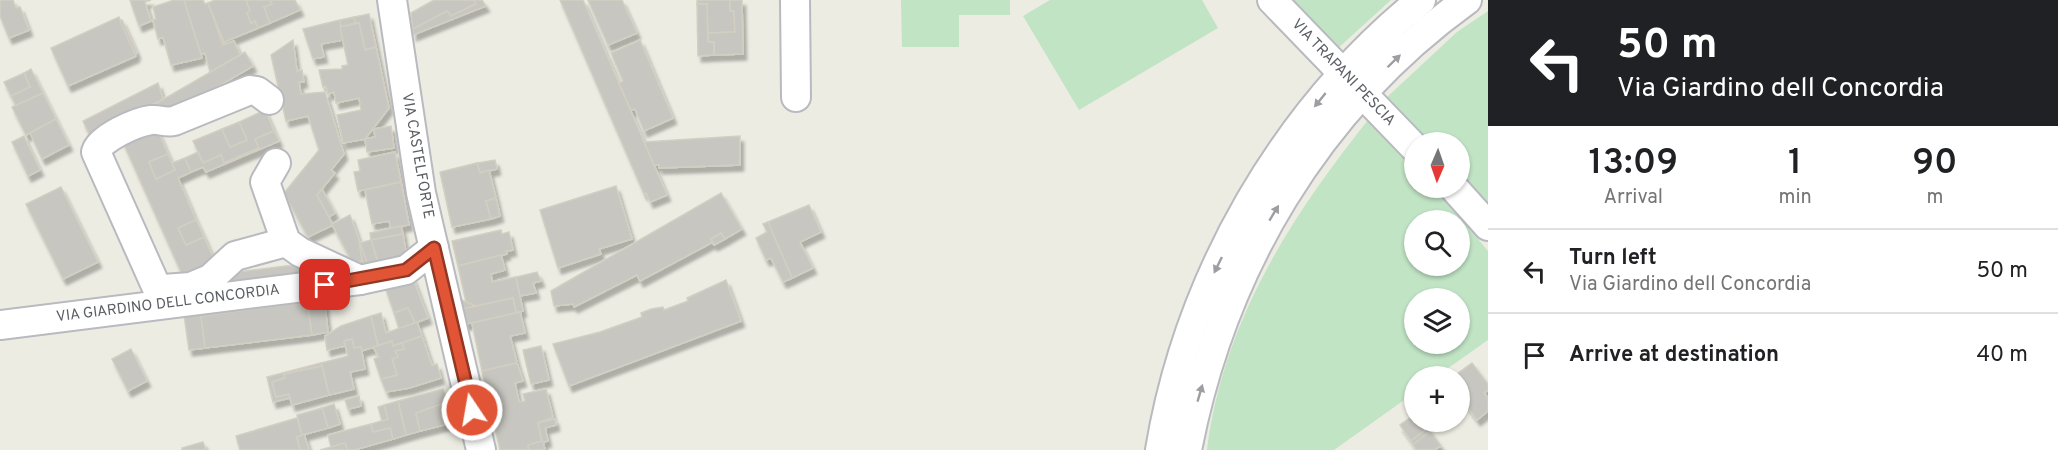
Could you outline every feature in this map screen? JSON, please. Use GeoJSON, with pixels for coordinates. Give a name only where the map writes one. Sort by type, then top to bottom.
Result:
{"type":"FeatureCollection","features":[{"type":"Feature","properties":{"kind":"street","name":"VIA CASTELFORTE"},"geometry":{"type":"LineString","coordinates":[[392,0],[420,192],[481,450]]}},
{"type":"Feature","properties":{"kind":"street"},"geometry":{"type":"LineString","coordinates":[[795,0],[796,97]]}},
{"type":"Feature","properties":{"kind":"street","name":"VIA TRAPANI PESCIA"},"geometry":{"type":"LineString","coordinates":[[1272,0],[1404,137]]}},
{"type":"Feature","properties":{"kind":"street"},"geometry":{"type":"LineString","coordinates":[[1160,450],[1165,420],[1187,342],[1207,288],[1230,239],[1284,148],[1342,74],[1378,37],[1421,0]]}},
{"type":"Feature","properties":{"kind":"street"},"geometry":{"type":"LineString","coordinates":[[1187,450],[1209,361],[1224,313],[1248,260],[1275,210],[1307,162],[1362,93],[1422,35],[1467,0]]}},
{"type":"Feature","properties":{"kind":"street"},"geometry":{"type":"LineString","coordinates":[[269,100],[257,91],[250,90],[174,121],[167,123],[152,119],[107,137],[98,145],[96,152],[156,286],[163,289],[191,287],[215,275],[235,256],[286,242]]}},
{"type":"Feature","properties":{"kind":"street"},"geometry":{"type":"LineString","coordinates":[[276,163],[265,182],[286,242],[300,252],[360,280]]}},
{"type":"Feature","properties":{"kind":"street"},"geometry":{"type":"LineString","coordinates":[[1463,198],[1488,226]]}},
{"type":"Feature","properties":{"kind":"street","name":"VIA GIARDINO DELL CONCORDIA"},"geometry":{"type":"LineString","coordinates":[[0,325],[360,280],[406,270],[434,248]]}},
{"type":"Feature","properties":{"kind":"green space"},"geometry":{"type":"Polygon","coordinates":[[[901,0],[1010,0],[1010,15],[959,15],[959,47],[902,47],[901,0]]]}},
{"type":"Feature","properties":{"kind":"green space"},"geometry":{"type":"Polygon","coordinates":[[[1050,0],[1202,0],[1218,28],[1079,110],[1023,16],[1050,0]]]}},
{"type":"Feature","properties":{"kind":"green space"},"geometry":{"type":"Polygon","coordinates":[[[1287,0],[1391,0],[1336,50],[1287,0]]]}},
{"type":"Feature","properties":{"kind":"green space"},"geometry":{"type":"Polygon","coordinates":[[[1488,11],[1488,213],[1470,193],[1470,132],[1413,132],[1385,99],[1457,32],[1488,11]]]}},
{"type":"Feature","properties":{"kind":"green space"},"geometry":{"type":"Polygon","coordinates":[[[1368,120],[1404,157],[1404,198],[1443,198],[1454,210],[1404,210],[1404,276],[1470,276],[1470,230],[1488,251],[1488,340],[1470,353],[1470,288],[1404,288],[1404,354],[1468,354],[1451,366],[1404,366],[1404,400],[1334,450],[1207,450],[1215,403],[1244,315],[1264,274],[1312,195],[1368,120]]]}},
{"type":"Feature","properties":{"kind":"building"},"geometry":{"type":"Polygon","coordinates":[[[0,0],[13,0],[16,8],[20,7],[29,30],[9,38],[0,16],[0,0]]]}},
{"type":"Feature","properties":{"kind":"building"},"geometry":{"type":"Polygon","coordinates":[[[130,0],[151,0],[145,2],[151,21],[139,26],[130,0]]]}},
{"type":"Feature","properties":{"kind":"building"},"geometry":{"type":"Polygon","coordinates":[[[174,0],[184,0],[202,58],[171,65],[163,37],[158,39],[153,20],[156,19],[153,7],[174,0]]]}},
{"type":"Feature","properties":{"kind":"building"},"geometry":{"type":"Polygon","coordinates":[[[184,0],[203,0],[205,4],[208,3],[223,45],[234,41],[240,55],[210,72],[205,53],[201,54],[184,0]]]}},
{"type":"Feature","properties":{"kind":"building"},"geometry":{"type":"Polygon","coordinates":[[[215,0],[246,0],[251,23],[255,21],[258,28],[224,42],[208,3],[215,0]]]}},
{"type":"Feature","properties":{"kind":"building"},"geometry":{"type":"Polygon","coordinates":[[[246,0],[270,0],[272,4],[264,7],[270,23],[258,28],[255,21],[251,23],[246,0]]]}},
{"type":"Feature","properties":{"kind":"building"},"geometry":{"type":"Polygon","coordinates":[[[270,0],[295,0],[300,10],[270,23],[264,7],[272,4],[270,0]]]}},
{"type":"Feature","properties":{"kind":"building"},"geometry":{"type":"Polygon","coordinates":[[[434,0],[474,0],[476,4],[451,16],[447,11],[413,29],[411,13],[434,0]]]}},
{"type":"Feature","properties":{"kind":"building"},"geometry":{"type":"Polygon","coordinates":[[[474,0],[482,0],[486,6],[413,35],[413,29],[447,11],[451,16],[476,4],[474,0]]]}},
{"type":"Feature","properties":{"kind":"building"},"geometry":{"type":"Polygon","coordinates":[[[560,0],[583,0],[667,195],[650,202],[646,193],[644,194],[560,0]]]}},
{"type":"Feature","properties":{"kind":"building"},"geometry":{"type":"Polygon","coordinates":[[[588,0],[622,0],[637,33],[608,45],[588,0]]]}},
{"type":"Feature","properties":{"kind":"building"},"geometry":{"type":"Polygon","coordinates":[[[697,0],[730,0],[730,11],[734,11],[735,32],[708,33],[707,4],[697,4],[697,0]]]}},
{"type":"Feature","properties":{"kind":"building"},"geometry":{"type":"Polygon","coordinates":[[[730,0],[742,0],[743,54],[714,55],[714,42],[708,42],[708,33],[735,32],[734,11],[730,11],[730,0]]]}},
{"type":"Feature","properties":{"kind":"building"},"geometry":{"type":"Polygon","coordinates":[[[697,4],[707,4],[708,42],[714,42],[714,55],[698,56],[697,4]]]}},
{"type":"Feature","properties":{"kind":"building"},"geometry":{"type":"Polygon","coordinates":[[[369,14],[376,47],[365,50],[359,23],[355,23],[354,17],[369,14]]]}},
{"type":"Feature","properties":{"kind":"building"},"geometry":{"type":"Polygon","coordinates":[[[119,17],[136,56],[68,86],[51,48],[119,17]]]}},
{"type":"Feature","properties":{"kind":"building"},"geometry":{"type":"Polygon","coordinates":[[[354,17],[355,23],[341,27],[340,20],[354,17]]]}},
{"type":"Feature","properties":{"kind":"building"},"geometry":{"type":"Polygon","coordinates":[[[122,20],[137,53],[135,54],[120,21],[122,20]]]}},
{"type":"Feature","properties":{"kind":"building"},"geometry":{"type":"Polygon","coordinates":[[[340,20],[343,40],[321,44],[324,57],[313,59],[303,29],[340,20]]]}},
{"type":"Feature","properties":{"kind":"building"},"geometry":{"type":"Polygon","coordinates":[[[359,23],[365,50],[376,47],[389,108],[365,139],[343,143],[337,115],[361,110],[359,98],[336,103],[334,92],[328,94],[326,86],[323,87],[319,70],[342,69],[342,66],[348,65],[340,27],[359,23]]]}},
{"type":"Feature","properties":{"kind":"building"},"geometry":{"type":"Polygon","coordinates":[[[293,40],[297,71],[302,70],[304,82],[299,82],[301,94],[325,92],[344,154],[331,170],[335,173],[317,195],[333,225],[308,237],[284,193],[319,150],[308,116],[286,121],[271,55],[293,40]]]}},
{"type":"Feature","properties":{"kind":"building"},"geometry":{"type":"Polygon","coordinates":[[[640,40],[673,118],[644,131],[635,109],[631,110],[619,83],[623,81],[611,53],[640,40]]]}},
{"type":"Feature","properties":{"kind":"building"},"geometry":{"type":"Polygon","coordinates":[[[245,52],[253,66],[166,117],[157,103],[245,52]]]}},
{"type":"Feature","properties":{"kind":"building"},"geometry":{"type":"Polygon","coordinates":[[[31,69],[43,93],[16,106],[11,96],[30,87],[24,73],[31,69]]]}},
{"type":"Feature","properties":{"kind":"building"},"geometry":{"type":"Polygon","coordinates":[[[24,73],[30,87],[11,96],[4,82],[24,73]]]}},
{"type":"Feature","properties":{"kind":"building"},"geometry":{"type":"Polygon","coordinates":[[[158,83],[163,99],[90,136],[83,121],[158,83]]]}},
{"type":"Feature","properties":{"kind":"building"},"geometry":{"type":"Polygon","coordinates":[[[43,93],[56,119],[26,135],[12,107],[43,93]]]}},
{"type":"Feature","properties":{"kind":"building"},"geometry":{"type":"Polygon","coordinates":[[[265,110],[274,131],[255,139],[259,148],[224,163],[221,155],[203,163],[193,141],[222,129],[230,147],[247,140],[239,122],[265,110]]]}},
{"type":"Feature","properties":{"kind":"building"},"geometry":{"type":"Polygon","coordinates":[[[56,119],[69,145],[42,159],[30,133],[56,119]]]}},
{"type":"Feature","properties":{"kind":"building"},"geometry":{"type":"Polygon","coordinates":[[[239,122],[247,140],[230,147],[222,129],[239,122]]]}},
{"type":"Feature","properties":{"kind":"building"},"geometry":{"type":"Polygon","coordinates":[[[155,125],[168,154],[149,162],[156,179],[175,170],[172,163],[185,158],[191,172],[178,178],[196,220],[178,228],[186,245],[204,237],[217,266],[184,279],[122,140],[155,125]]]}},
{"type":"Feature","properties":{"kind":"building"},"geometry":{"type":"Polygon","coordinates":[[[391,126],[394,148],[367,152],[365,139],[375,137],[374,129],[391,126]]]}},
{"type":"Feature","properties":{"kind":"building"},"geometry":{"type":"Polygon","coordinates":[[[274,131],[279,141],[206,172],[203,167],[191,172],[185,158],[198,152],[203,163],[221,155],[224,163],[259,148],[255,139],[274,131]]]}},
{"type":"Feature","properties":{"kind":"building"},"geometry":{"type":"Polygon","coordinates":[[[24,136],[40,170],[28,176],[12,142],[24,136]]]}},
{"type":"Feature","properties":{"kind":"building"},"geometry":{"type":"Polygon","coordinates":[[[740,136],[740,165],[659,168],[659,165],[654,165],[644,142],[740,136]]]}},
{"type":"Feature","properties":{"kind":"building"},"geometry":{"type":"Polygon","coordinates":[[[395,152],[401,182],[358,191],[354,172],[360,171],[358,160],[395,152]]]}},
{"type":"Feature","properties":{"kind":"building"},"geometry":{"type":"Polygon","coordinates":[[[168,154],[175,170],[156,179],[149,162],[168,154]]]}},
{"type":"Feature","properties":{"kind":"building"},"geometry":{"type":"Polygon","coordinates":[[[495,160],[497,169],[480,173],[477,163],[495,160]]]}},
{"type":"Feature","properties":{"kind":"building"},"geometry":{"type":"Polygon","coordinates":[[[477,163],[480,173],[489,170],[496,198],[486,201],[491,219],[452,227],[440,172],[477,163]]]}},
{"type":"Feature","properties":{"kind":"building"},"geometry":{"type":"Polygon","coordinates":[[[401,182],[409,225],[391,228],[389,221],[372,224],[365,190],[401,182]]]}},
{"type":"Feature","properties":{"kind":"building"},"geometry":{"type":"Polygon","coordinates":[[[616,186],[632,239],[599,249],[601,254],[558,268],[540,210],[616,186]]]}},
{"type":"Feature","properties":{"kind":"building"},"geometry":{"type":"Polygon","coordinates":[[[61,187],[98,262],[63,279],[26,204],[61,187]]]}},
{"type":"Feature","properties":{"kind":"building"},"geometry":{"type":"Polygon","coordinates":[[[322,189],[335,213],[329,217],[317,195],[322,189]]]}},
{"type":"Feature","properties":{"kind":"building"},"geometry":{"type":"Polygon","coordinates":[[[721,193],[742,229],[725,239],[721,233],[711,239],[713,242],[640,281],[637,275],[574,307],[573,304],[554,306],[551,291],[721,193]]]}},
{"type":"Feature","properties":{"kind":"building"},"geometry":{"type":"Polygon","coordinates":[[[496,198],[500,216],[491,219],[486,201],[496,198]]]}},
{"type":"Feature","properties":{"kind":"building"},"geometry":{"type":"Polygon","coordinates":[[[809,205],[821,232],[800,242],[813,268],[792,278],[768,222],[809,205]]]}},
{"type":"Feature","properties":{"kind":"building"},"geometry":{"type":"Polygon","coordinates":[[[350,215],[360,243],[362,261],[353,264],[332,224],[350,215]]]}},
{"type":"Feature","properties":{"kind":"building"},"geometry":{"type":"Polygon","coordinates":[[[196,220],[204,237],[186,245],[178,228],[196,220]]]}},
{"type":"Feature","properties":{"kind":"building"},"geometry":{"type":"Polygon","coordinates":[[[768,222],[792,278],[783,282],[771,258],[766,260],[756,238],[767,232],[763,224],[768,222]]]}},
{"type":"Feature","properties":{"kind":"building"},"geometry":{"type":"Polygon","coordinates":[[[401,226],[403,234],[371,240],[370,233],[401,226]]]}},
{"type":"Feature","properties":{"kind":"building"},"geometry":{"type":"Polygon","coordinates":[[[501,230],[502,234],[509,232],[513,250],[506,251],[507,254],[458,266],[452,241],[501,230]]]}},
{"type":"Feature","properties":{"kind":"building"},"geometry":{"type":"Polygon","coordinates":[[[721,233],[725,239],[714,245],[711,239],[721,233]]]}},
{"type":"Feature","properties":{"kind":"building"},"geometry":{"type":"Polygon","coordinates":[[[403,234],[407,258],[379,266],[371,240],[403,234]]]}},
{"type":"Feature","properties":{"kind":"building"},"geometry":{"type":"Polygon","coordinates":[[[371,240],[379,266],[369,268],[360,243],[371,240]]]}},
{"type":"Feature","properties":{"kind":"building"},"geometry":{"type":"Polygon","coordinates":[[[360,243],[369,268],[364,269],[360,243]]]}},
{"type":"Feature","properties":{"kind":"building"},"geometry":{"type":"Polygon","coordinates":[[[501,255],[505,270],[491,274],[492,282],[516,277],[523,311],[516,313],[513,298],[476,306],[466,302],[458,266],[501,255]]]}},
{"type":"Feature","properties":{"kind":"building"},"geometry":{"type":"Polygon","coordinates":[[[301,264],[303,281],[232,290],[230,273],[301,264]]]}},
{"type":"Feature","properties":{"kind":"building"},"geometry":{"type":"Polygon","coordinates":[[[537,272],[541,281],[533,283],[536,293],[520,296],[516,277],[537,272]]]}},
{"type":"Feature","properties":{"kind":"building"},"geometry":{"type":"Polygon","coordinates":[[[412,276],[428,318],[415,323],[408,308],[394,313],[386,290],[412,276]]]}},
{"type":"Feature","properties":{"kind":"building"},"geometry":{"type":"Polygon","coordinates":[[[726,280],[741,321],[569,386],[553,344],[600,332],[642,317],[641,313],[651,309],[663,307],[664,310],[688,301],[687,298],[726,280]]]}},
{"type":"Feature","properties":{"kind":"building"},"geometry":{"type":"Polygon","coordinates":[[[324,297],[328,332],[312,335],[307,302],[201,316],[205,348],[189,350],[184,315],[324,297]]]}},
{"type":"Feature","properties":{"kind":"building"},"geometry":{"type":"Polygon","coordinates":[[[455,297],[466,302],[476,306],[458,310],[455,297]]]}},
{"type":"Feature","properties":{"kind":"building"},"geometry":{"type":"Polygon","coordinates":[[[513,298],[516,313],[461,325],[458,310],[513,298]]]}},
{"type":"Feature","properties":{"kind":"building"},"geometry":{"type":"Polygon","coordinates":[[[307,302],[312,335],[205,348],[201,316],[307,302]]]}},
{"type":"Feature","properties":{"kind":"building"},"geometry":{"type":"Polygon","coordinates":[[[408,308],[415,323],[399,329],[394,313],[408,308]]]}},
{"type":"Feature","properties":{"kind":"building"},"geometry":{"type":"Polygon","coordinates":[[[520,312],[525,333],[510,336],[517,363],[482,371],[472,323],[520,312]]]}},
{"type":"Feature","properties":{"kind":"building"},"geometry":{"type":"Polygon","coordinates":[[[381,313],[386,333],[417,322],[422,336],[393,346],[392,341],[378,346],[371,316],[381,313]]]}},
{"type":"Feature","properties":{"kind":"building"},"geometry":{"type":"Polygon","coordinates":[[[371,316],[378,346],[361,351],[361,347],[354,348],[352,339],[344,341],[345,346],[327,350],[325,336],[341,326],[371,316]]]}},
{"type":"Feature","properties":{"kind":"building"},"geometry":{"type":"Polygon","coordinates":[[[422,336],[432,366],[437,364],[441,378],[386,392],[381,379],[397,375],[392,359],[398,357],[395,351],[404,349],[402,343],[422,336]]]}},
{"type":"Feature","properties":{"kind":"building"},"geometry":{"type":"Polygon","coordinates":[[[352,339],[354,348],[361,347],[365,369],[350,372],[354,389],[329,395],[321,363],[348,356],[344,341],[352,339]]]}},
{"type":"Feature","properties":{"kind":"building"},"geometry":{"type":"Polygon","coordinates":[[[392,341],[393,346],[402,343],[404,349],[395,351],[398,357],[392,359],[397,375],[381,379],[374,359],[379,357],[373,347],[392,341]]]}},
{"type":"Feature","properties":{"kind":"building"},"geometry":{"type":"Polygon","coordinates":[[[541,346],[549,380],[531,384],[523,350],[541,346]]]}},
{"type":"Feature","properties":{"kind":"building"},"geometry":{"type":"Polygon","coordinates":[[[131,349],[147,381],[128,391],[112,359],[131,349]]]}},
{"type":"Feature","properties":{"kind":"building"},"geometry":{"type":"Polygon","coordinates":[[[321,363],[322,366],[284,374],[285,378],[272,382],[276,397],[289,394],[290,398],[273,402],[267,377],[321,363]]]}},
{"type":"Feature","properties":{"kind":"building"},"geometry":{"type":"Polygon","coordinates":[[[517,363],[523,381],[515,383],[519,402],[525,401],[523,394],[546,389],[553,417],[538,423],[542,441],[528,445],[529,450],[500,450],[482,371],[517,363]]]}},
{"type":"Feature","properties":{"kind":"building"},"geometry":{"type":"Polygon","coordinates":[[[1472,363],[1488,384],[1488,390],[1484,393],[1488,398],[1488,411],[1477,420],[1470,411],[1470,366],[1468,366],[1472,363]]]}},
{"type":"Feature","properties":{"kind":"building"},"geometry":{"type":"Polygon","coordinates":[[[322,366],[329,395],[292,405],[289,394],[276,397],[272,382],[285,378],[284,374],[322,366]]]}},
{"type":"Feature","properties":{"kind":"building"},"geometry":{"type":"Polygon","coordinates":[[[443,389],[447,402],[416,413],[420,431],[406,435],[398,401],[443,389]]]}},
{"type":"Feature","properties":{"kind":"building"},"geometry":{"type":"Polygon","coordinates":[[[359,396],[361,406],[348,409],[345,400],[359,396]]]}},
{"type":"Feature","properties":{"kind":"building"},"geometry":{"type":"Polygon","coordinates":[[[398,401],[406,435],[393,439],[390,428],[373,432],[371,424],[388,419],[384,405],[398,401]]]}},
{"type":"Feature","properties":{"kind":"building"},"geometry":{"type":"Polygon","coordinates":[[[447,402],[452,423],[420,431],[416,413],[447,402]]]}},
{"type":"Feature","properties":{"kind":"building"},"geometry":{"type":"Polygon","coordinates":[[[334,404],[340,424],[328,428],[322,408],[334,404]]]}},
{"type":"Feature","properties":{"kind":"building"},"geometry":{"type":"Polygon","coordinates":[[[384,405],[388,419],[382,421],[378,407],[384,405]]]}},
{"type":"Feature","properties":{"kind":"building"},"geometry":{"type":"Polygon","coordinates":[[[322,408],[328,428],[302,435],[297,415],[322,408]]]}},
{"type":"Feature","properties":{"kind":"building"},"geometry":{"type":"Polygon","coordinates":[[[297,418],[302,435],[297,437],[300,450],[240,450],[236,436],[297,418]]]}},
{"type":"Feature","properties":{"kind":"building"},"geometry":{"type":"Polygon","coordinates":[[[555,419],[556,425],[545,428],[548,441],[543,442],[545,450],[529,450],[528,445],[542,441],[538,423],[555,419]]]}},
{"type":"Feature","properties":{"kind":"building"},"geometry":{"type":"Polygon","coordinates":[[[371,424],[373,432],[390,428],[393,439],[354,450],[347,450],[345,443],[331,447],[328,435],[371,424]]]}},
{"type":"Feature","properties":{"kind":"building"},"geometry":{"type":"Polygon","coordinates":[[[1405,432],[1423,432],[1411,441],[1405,432]]]}},
{"type":"Feature","properties":{"kind":"building"},"geometry":{"type":"Polygon","coordinates":[[[1423,432],[1429,432],[1413,445],[1411,441],[1423,432]]]}},
{"type":"Feature","properties":{"kind":"building"},"geometry":{"type":"Polygon","coordinates":[[[1431,432],[1441,446],[1434,450],[1417,450],[1413,445],[1431,432]]]}},
{"type":"Feature","properties":{"kind":"building"},"geometry":{"type":"Polygon","coordinates":[[[304,434],[309,450],[300,450],[297,437],[304,434]]]}},
{"type":"Feature","properties":{"kind":"building"},"geometry":{"type":"Polygon","coordinates":[[[203,442],[206,450],[182,450],[182,448],[203,442]]]}},
{"type":"Feature","properties":{"kind":"building"},"geometry":{"type":"Polygon","coordinates":[[[345,443],[347,450],[320,450],[331,447],[345,443]]]}},
{"type":"Feature","properties":{"kind":"route"},"geometry":{"type":"LineString","coordinates":[[325,285],[406,270],[434,248],[472,410]]}}]}
